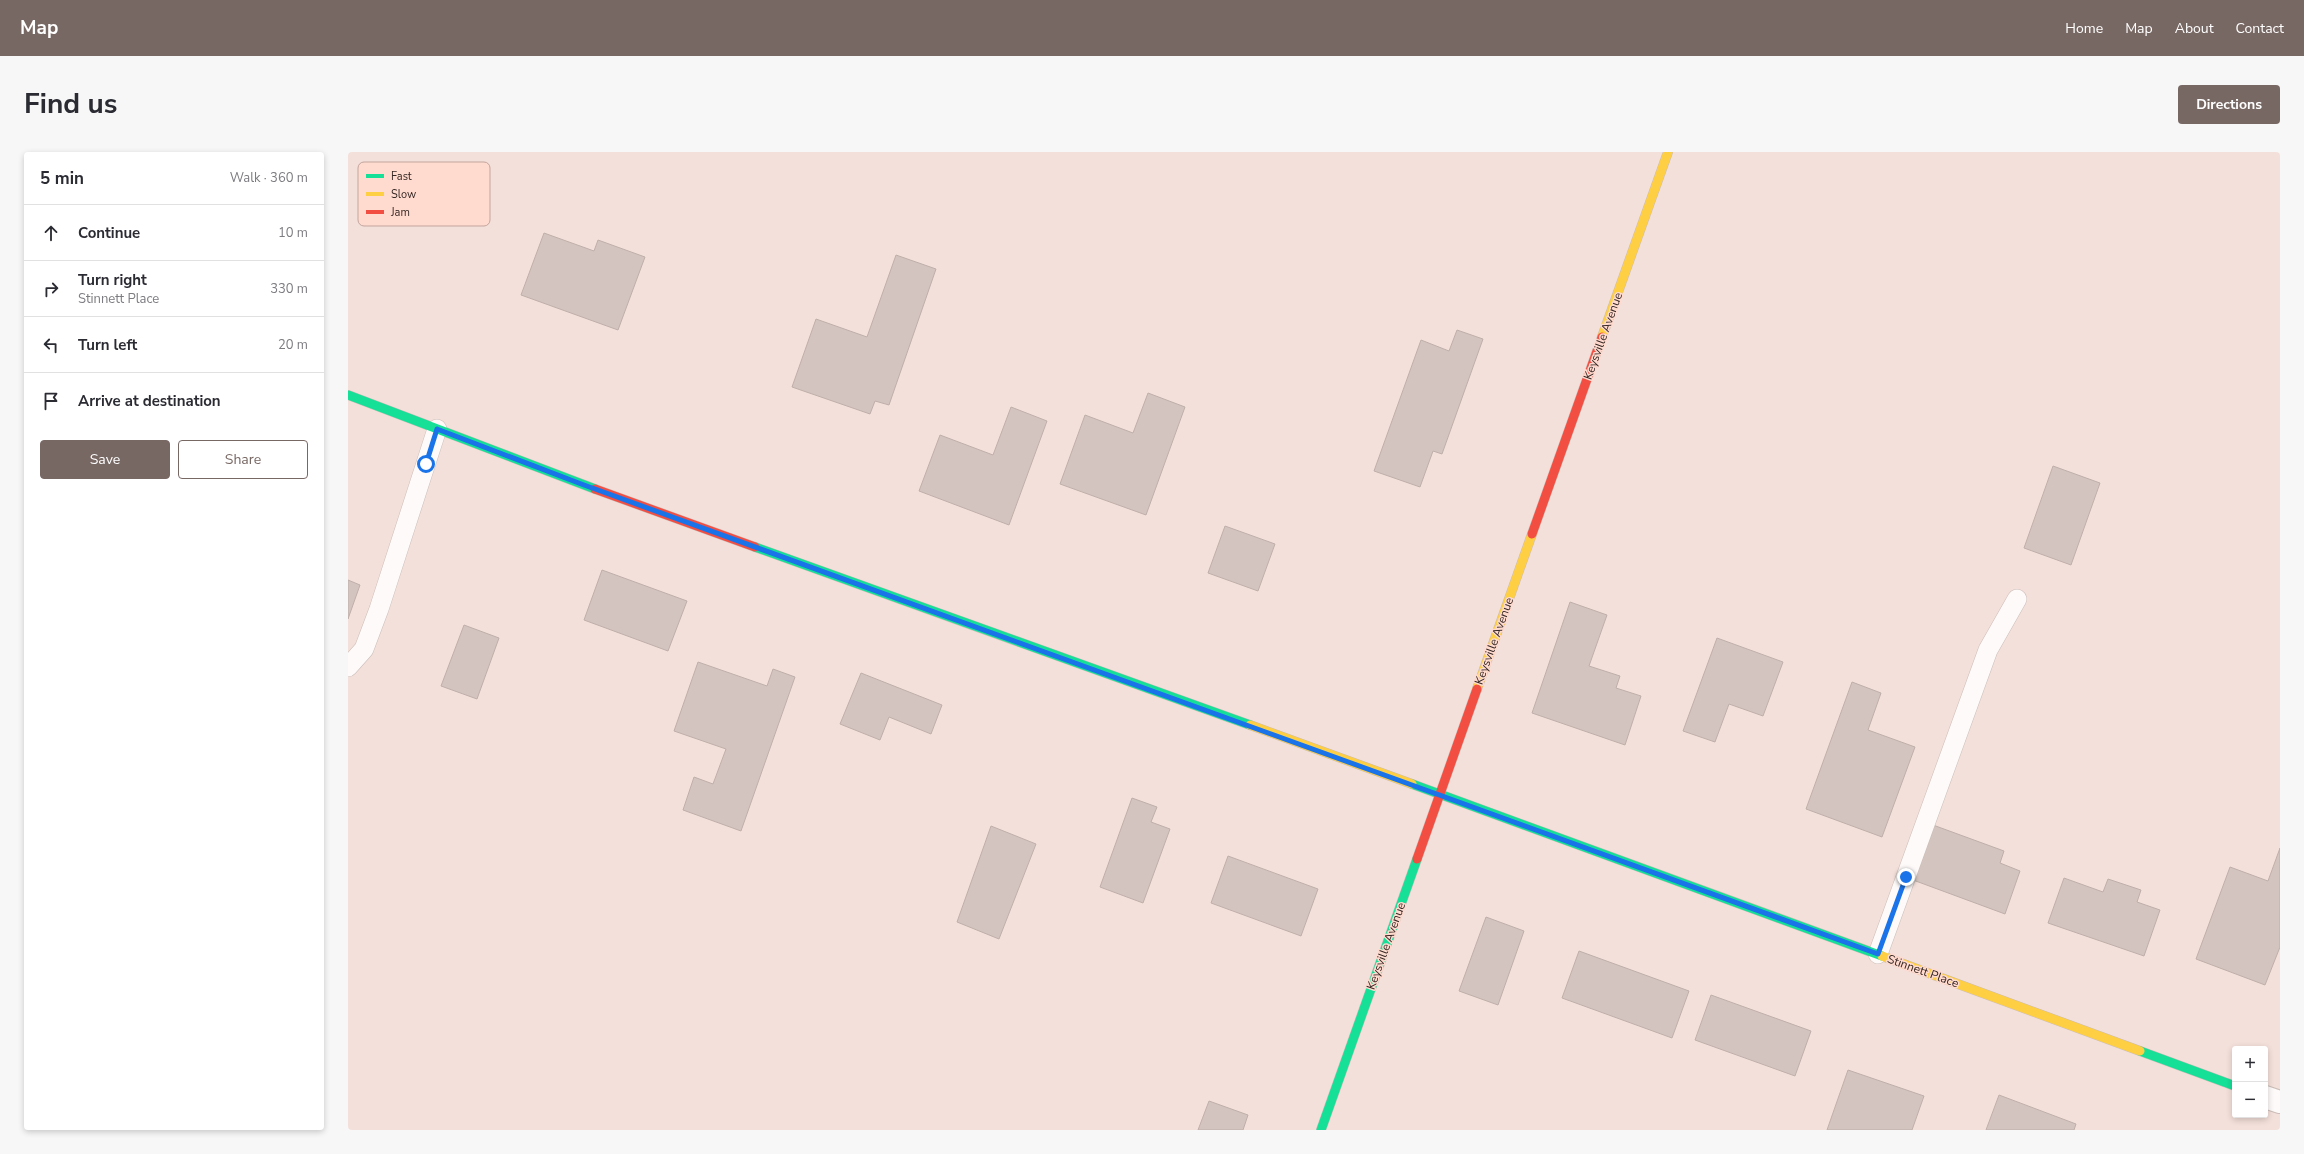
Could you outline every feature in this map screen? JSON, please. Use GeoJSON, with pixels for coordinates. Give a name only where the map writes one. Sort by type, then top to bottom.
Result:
{"type":"FeatureCollection","features":[{"type":"Feature","properties":{"kind":"street","name":"Keysville Avenue"},"geometry":{"type":"LineString","coordinates":[[1321,1130],[1668,152]]}},
{"type":"Feature","properties":{"kind":"street","name":"Stinnett Place"},"geometry":{"type":"LineString","coordinates":[[348,395],[584,485],[1440,794],[2232,1085]]}},
{"type":"Feature","properties":{"kind":"street"},"geometry":{"type":"LineString","coordinates":[[2268,1098],[2280,1102]]}},
{"type":"Feature","properties":{"kind":"lane"},"geometry":{"type":"LineString","coordinates":[[348,667],[364,649],[379,609],[437,429]]}},
{"type":"Feature","properties":{"kind":"lane"},"geometry":{"type":"LineString","coordinates":[[1878,954],[1988,650],[2017,599]]}},
{"type":"Feature","properties":{"kind":"building"},"geometry":{"type":"Polygon","coordinates":[[[544,233],[594,251],[598,240],[645,257],[618,330],[521,295],[544,233]]]}},
{"type":"Feature","properties":{"kind":"building"},"geometry":{"type":"Polygon","coordinates":[[[896,255],[936,269],[889,405],[875,401],[870,414],[792,387],[816,319],[867,337],[896,255]]]}},
{"type":"Feature","properties":{"kind":"building"},"geometry":{"type":"Polygon","coordinates":[[[1457,330],[1483,339],[1442,454],[1433,451],[1420,487],[1374,471],[1421,340],[1449,351],[1457,330]]]}},
{"type":"Feature","properties":{"kind":"building"},"geometry":{"type":"Polygon","coordinates":[[[1148,393],[1185,407],[1146,515],[1060,484],[1085,415],[1133,433],[1148,393]]]}},
{"type":"Feature","properties":{"kind":"building"},"geometry":{"type":"Polygon","coordinates":[[[1011,407],[1047,421],[1009,525],[919,491],[940,435],[993,455],[1011,407]]]}},
{"type":"Feature","properties":{"kind":"building"},"geometry":{"type":"Polygon","coordinates":[[[2053,466],[2100,483],[2071,565],[2024,548],[2053,466]]]}},
{"type":"Feature","properties":{"kind":"building"},"geometry":{"type":"Polygon","coordinates":[[[1225,526],[1275,544],[1258,591],[1208,573],[1225,526]]]}},
{"type":"Feature","properties":{"kind":"building"},"geometry":{"type":"Polygon","coordinates":[[[602,570],[687,601],[668,651],[584,620],[602,570]]]}},
{"type":"Feature","properties":{"kind":"building"},"geometry":{"type":"Polygon","coordinates":[[[348,580],[360,585],[348,619],[348,580]]]}},
{"type":"Feature","properties":{"kind":"building"},"geometry":{"type":"Polygon","coordinates":[[[1570,602],[1607,615],[1589,666],[1620,676],[1616,688],[1641,696],[1625,745],[1532,713],[1570,602]]]}},
{"type":"Feature","properties":{"kind":"building"},"geometry":{"type":"Polygon","coordinates":[[[464,625],[499,638],[477,699],[441,686],[464,625]]]}},
{"type":"Feature","properties":{"kind":"building"},"geometry":{"type":"Polygon","coordinates":[[[1717,638],[1783,662],[1763,716],[1729,704],[1715,742],[1683,731],[1717,638]]]}},
{"type":"Feature","properties":{"kind":"building"},"geometry":{"type":"Polygon","coordinates":[[[698,662],[767,686],[773,669],[795,677],[741,831],[683,810],[694,777],[713,784],[726,749],[674,731],[698,662]]]}},
{"type":"Feature","properties":{"kind":"building"},"geometry":{"type":"Polygon","coordinates":[[[861,673],[942,705],[931,734],[889,717],[880,740],[840,724],[861,673]]]}},
{"type":"Feature","properties":{"kind":"building"},"geometry":{"type":"Polygon","coordinates":[[[1852,682],[1881,693],[1868,730],[1915,747],[1882,837],[1806,809],[1852,682]]]}},
{"type":"Feature","properties":{"kind":"building"},"geometry":{"type":"Polygon","coordinates":[[[1132,798],[1157,807],[1151,822],[1170,829],[1143,903],[1100,887],[1132,798]]]}},
{"type":"Feature","properties":{"kind":"building"},"geometry":{"type":"Polygon","coordinates":[[[1933,825],[2004,851],[2000,863],[2020,871],[2005,914],[1913,880],[1933,825]]]}},
{"type":"Feature","properties":{"kind":"building"},"geometry":{"type":"Polygon","coordinates":[[[991,826],[1036,844],[999,939],[957,922],[991,826]]]}},
{"type":"Feature","properties":{"kind":"building"},"geometry":{"type":"Polygon","coordinates":[[[2280,848],[2280,947],[2265,985],[2196,959],[2230,867],[2268,881],[2280,848]]]}},
{"type":"Feature","properties":{"kind":"building"},"geometry":{"type":"Polygon","coordinates":[[[1228,856],[1318,889],[1301,936],[1211,903],[1228,856]]]}},
{"type":"Feature","properties":{"kind":"building"},"geometry":{"type":"Polygon","coordinates":[[[2064,878],[2103,892],[2108,879],[2141,890],[2137,902],[2160,910],[2144,956],[2048,923],[2064,878]]]}},
{"type":"Feature","properties":{"kind":"building"},"geometry":{"type":"Polygon","coordinates":[[[1486,917],[1524,931],[1498,1005],[1459,991],[1486,917]]]}},
{"type":"Feature","properties":{"kind":"building"},"geometry":{"type":"Polygon","coordinates":[[[1579,951],[1689,991],[1672,1038],[1562,998],[1579,951]]]}},
{"type":"Feature","properties":{"kind":"building"},"geometry":{"type":"Polygon","coordinates":[[[1711,995],[1811,1031],[1795,1076],[1695,1040],[1711,995]]]}},
{"type":"Feature","properties":{"kind":"building"},"geometry":{"type":"Polygon","coordinates":[[[1848,1070],[1924,1096],[1912,1130],[1827,1130],[1848,1070]]]}},
{"type":"Feature","properties":{"kind":"building"},"geometry":{"type":"Polygon","coordinates":[[[1999,1095],[2076,1124],[2074,1130],[1986,1130],[1999,1095]]]}},
{"type":"Feature","properties":{"kind":"building"},"geometry":{"type":"Polygon","coordinates":[[[1209,1101],[1248,1115],[1243,1130],[1198,1130],[1209,1101]]]}},
{"type":"Feature","properties":{"kind":"traffic: fast"},"geometry":{"type":"LineString","coordinates":[[348,395],[595,489]]}},
{"type":"Feature","properties":{"kind":"traffic: fast"},"geometry":{"type":"LineString","coordinates":[[755,547],[1250,725]]}},
{"type":"Feature","properties":{"kind":"traffic: fast"},"geometry":{"type":"LineString","coordinates":[[1412,784],[1882,956]]}},
{"type":"Feature","properties":{"kind":"traffic: fast"},"geometry":{"type":"LineString","coordinates":[[1321,1130],[1417,859]]}},
{"type":"Feature","properties":{"kind":"traffic: fast"},"geometry":{"type":"LineString","coordinates":[[2140,1051],[2232,1085]]}},
{"type":"Feature","properties":{"kind":"traffic: slow"},"geometry":{"type":"LineString","coordinates":[[1602,337],[1668,152]]}},
{"type":"Feature","properties":{"kind":"traffic: slow"},"geometry":{"type":"LineString","coordinates":[[1477,689],[1532,534]]}},
{"type":"Feature","properties":{"kind":"traffic: slow"},"geometry":{"type":"LineString","coordinates":[[1250,725],[1412,784]]}},
{"type":"Feature","properties":{"kind":"traffic: slow"},"geometry":{"type":"LineString","coordinates":[[1882,956],[2140,1051]]}},
{"type":"Feature","properties":{"kind":"traffic: jam"},"geometry":{"type":"LineString","coordinates":[[1532,534],[1602,337]]}},
{"type":"Feature","properties":{"kind":"traffic: jam"},"geometry":{"type":"LineString","coordinates":[[595,489],[755,547]]}},
{"type":"Feature","properties":{"kind":"traffic: jam"},"geometry":{"type":"LineString","coordinates":[[1417,859],[1477,689]]}},
{"type":"Feature","properties":{"kind":"route"},"geometry":{"type":"LineString","coordinates":[[426,464],[437,429],[584,485],[1878,954],[1906,877]]}}]}
